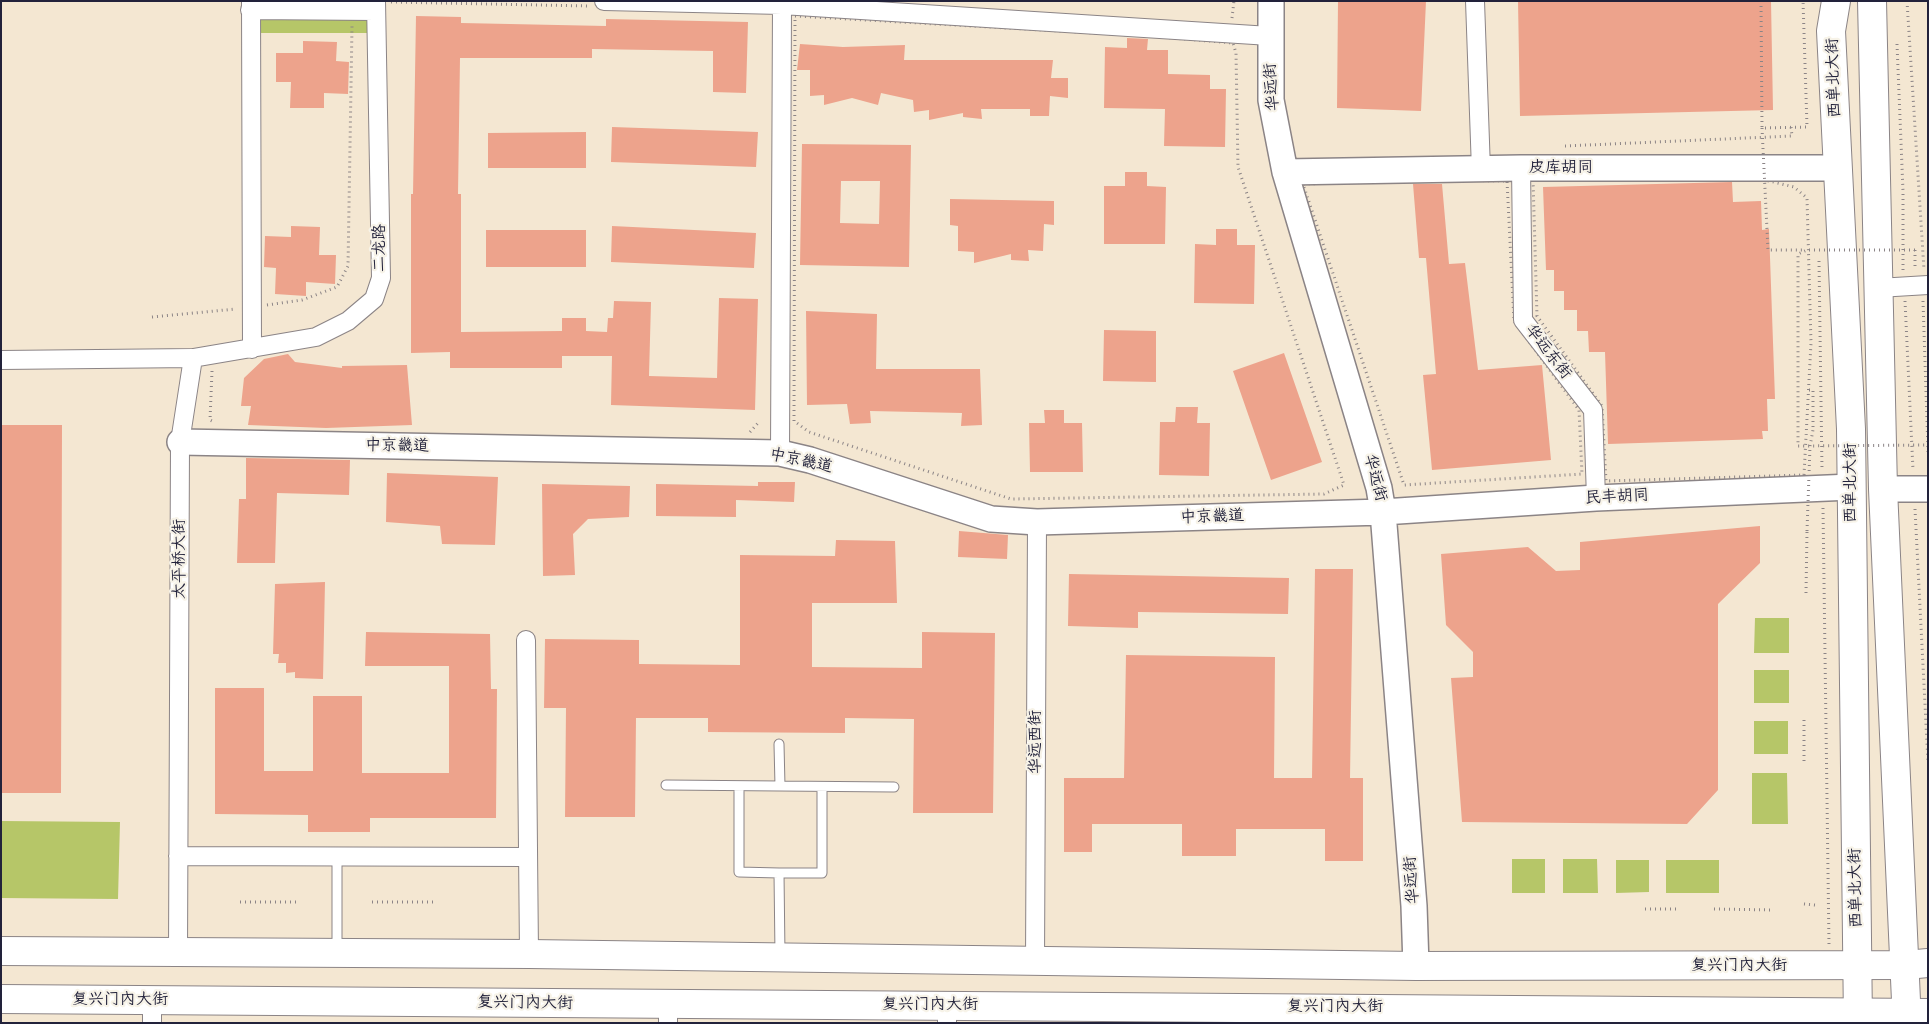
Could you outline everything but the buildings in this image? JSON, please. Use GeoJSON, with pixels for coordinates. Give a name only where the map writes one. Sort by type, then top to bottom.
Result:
{"type":"FeatureCollection","features":[{"type":"Feature","properties":{"kind":"main road","name":"西单北大街"},"geometry":{"type":"LineString","coordinates":[[1836,1],[1832,31],[1851,429],[1858,1018]]}},
{"type":"Feature","properties":{"kind":"main road","name":"西单北大街"},"geometry":{"type":"LineString","coordinates":[[1872,1],[1891,287],[1883,489],[1917,964],[1914,1016]]}},
{"type":"Feature","properties":{"kind":"main road","name":"复兴门内大街"},"geometry":{"type":"LineString","coordinates":[[1,951],[529,954],[1416,966],[1857,966],[1917,964]]}},
{"type":"Feature","properties":{"kind":"main road","name":"复兴门内大街"},"geometry":{"type":"LineString","coordinates":[[1,999],[152,1012],[1858,1018],[1914,1016]]}},
{"type":"Feature","properties":{"kind":"street","name":"华远街"},"geometry":{"type":"LineString","coordinates":[[1271,1],[1271,100],[1379,488],[1383,512],[1414,906],[1416,966]]}},
{"type":"Feature","properties":{"kind":"street"},"geometry":{"type":"LineString","coordinates":[[1475,1],[1481,170]]}},
{"type":"Feature","properties":{"kind":"street"},"geometry":{"type":"LineString","coordinates":[[599,4],[786,11],[1270,36]]}},
{"type":"Feature","properties":{"kind":"street"},"geometry":{"type":"LineString","coordinates":[[252,349],[250,6],[379,5]]}},
{"type":"Feature","properties":{"kind":"street","name":"二龙路"},"geometry":{"type":"LineString","coordinates":[[193,358],[316,337],[348,321],[374,299],[381,278],[379,5]]}},
{"type":"Feature","properties":{"kind":"street"},"geometry":{"type":"LineString","coordinates":[[780,453],[786,11]]}},
{"type":"Feature","properties":{"kind":"street","name":"皮库胡同"},"geometry":{"type":"LineString","coordinates":[[1294,178],[1481,170],[1527,174],[1838,168]]}},
{"type":"Feature","properties":{"kind":"street","name":"华远东街"},"geometry":{"type":"LineString","coordinates":[[1527,174],[1523,320],[1593,410],[1596,498]]}},
{"type":"Feature","properties":{"kind":"street"},"geometry":{"type":"LineString","coordinates":[[1891,287],[1922,280]]}},
{"type":"Feature","properties":{"kind":"street"},"geometry":{"type":"LineString","coordinates":[[1,360],[193,358]]}},
{"type":"Feature","properties":{"kind":"street","name":"太平桥大街"},"geometry":{"type":"LineString","coordinates":[[178,953],[180,442],[193,358]]}},
{"type":"Feature","properties":{"kind":"street","name":"中京畿道"},"geometry":{"type":"LineString","coordinates":[[180,442],[780,453],[810,460],[991,519],[1037,522],[1383,512]]}},
{"type":"Feature","properties":{"kind":"street","name":"民丰胡同"},"geometry":{"type":"LineString","coordinates":[[1383,512],[1596,498],[1851,487]]}},
{"type":"Feature","properties":{"kind":"street"},"geometry":{"type":"LineString","coordinates":[[1883,489],[1921,489]]}},
{"type":"Feature","properties":{"kind":"street","name":"华远西街"},"geometry":{"type":"LineString","coordinates":[[1035,962],[1037,522]]}},
{"type":"Feature","properties":{"kind":"street"},"geometry":{"type":"LineString","coordinates":[[526,640],[529,954]]}},
{"type":"Feature","properties":{"kind":"street"},"geometry":{"type":"LineString","coordinates":[[178,856],[527,857]]}},
{"type":"Feature","properties":{"kind":"lane"},"geometry":{"type":"LineString","coordinates":[[779,744],[780,786]]}},
{"type":"Feature","properties":{"kind":"lane"},"geometry":{"type":"LineString","coordinates":[[666,785],[894,787]]}},
{"type":"Feature","properties":{"kind":"lane"},"geometry":{"type":"LineString","coordinates":[[739,786],[739,872],[822,873],[822,786]]}},
{"type":"Feature","properties":{"kind":"lane"},"geometry":{"type":"LineString","coordinates":[[337,856],[337,954]]}},
{"type":"Feature","properties":{"kind":"lane"},"geometry":{"type":"LineString","coordinates":[[779,872],[780,958]]}},
{"type":"Feature","properties":{"kind":"path"},"geometry":{"type":"LineString","coordinates":[[1232,19],[1234,1]]}},
{"type":"Feature","properties":{"kind":"path"},"geometry":{"type":"LineString","coordinates":[[1761,1],[1762,128],[1768,250],[1915,250],[1922,280]]}},
{"type":"Feature","properties":{"kind":"path"},"geometry":{"type":"LineString","coordinates":[[1762,128],[1807,127],[1803,1]]}},
{"type":"Feature","properties":{"kind":"path"},"geometry":{"type":"LineString","coordinates":[[1907,1],[1922,280],[1928,452]]}},
{"type":"Feature","properties":{"kind":"path"},"geometry":{"type":"LineString","coordinates":[[379,5],[599,4]]}},
{"type":"Feature","properties":{"kind":"path"},"geometry":{"type":"LineString","coordinates":[[786,11],[1233,43],[1236,53],[1238,167],[1344,486],[1324,494],[1011,499],[808,432],[794,421],[786,11]]}},
{"type":"Feature","properties":{"kind":"path"},"geometry":{"type":"LineString","coordinates":[[152,317],[302,300],[337,287],[348,266],[352,28]]}},
{"type":"Feature","properties":{"kind":"path"},"geometry":{"type":"LineString","coordinates":[[1896,39],[1903,191],[1891,287],[1921,489],[1928,763]]}},
{"type":"Feature","properties":{"kind":"path"},"geometry":{"type":"LineString","coordinates":[[1555,146],[1792,136],[1791,127]]}},
{"type":"Feature","properties":{"kind":"path"},"geometry":{"type":"LineString","coordinates":[[1527,174],[1537,316],[1602,406],[1606,481],[1804,476],[1811,390]]}},
{"type":"Feature","properties":{"kind":"path"},"geometry":{"type":"LineString","coordinates":[[1294,178],[1404,485],[1582,474]]}},
{"type":"Feature","properties":{"kind":"path"},"geometry":{"type":"LineString","coordinates":[[1794,187],[1807,198],[1813,430],[1810,446],[1806,593]]}},
{"type":"Feature","properties":{"kind":"path"},"geometry":{"type":"LineString","coordinates":[[1819,248],[1829,966]]}},
{"type":"Feature","properties":{"kind":"path"},"geometry":{"type":"LineString","coordinates":[[1807,250],[1798,254],[1798,446],[1928,445]]}},
{"type":"Feature","properties":{"kind":"path"},"geometry":{"type":"LineString","coordinates":[[210,420],[212,368]]}},
{"type":"Feature","properties":{"kind":"path"},"geometry":{"type":"LineString","coordinates":[[748,434],[760,422]]}},
{"type":"Feature","properties":{"kind":"path"},"geometry":{"type":"LineString","coordinates":[[1804,716],[1804,761]]}},
{"type":"Feature","properties":{"kind":"path"},"geometry":{"type":"LineString","coordinates":[[240,902],[298,902]]}},
{"type":"Feature","properties":{"kind":"path"},"geometry":{"type":"LineString","coordinates":[[372,902],[433,902]]}},
{"type":"Feature","properties":{"kind":"path"},"geometry":{"type":"LineString","coordinates":[[1804,904],[1815,905]]}},
{"type":"Feature","properties":{"kind":"path"},"geometry":{"type":"LineString","coordinates":[[1645,909],[1679,909]]}},
{"type":"Feature","properties":{"kind":"path"},"geometry":{"type":"LineString","coordinates":[[1714,909],[1773,910]]}},
{"type":"Feature","properties":{"kind":"green space"},"geometry":{"type":"Polygon","coordinates":[[[256,18],[370,18],[370,33],[255,33],[256,18]]]}},
{"type":"Feature","properties":{"kind":"green space"},"geometry":{"type":"Polygon","coordinates":[[[1755,618],[1789,618],[1789,653],[1754,653],[1755,618]]]}},
{"type":"Feature","properties":{"kind":"green space"},"geometry":{"type":"Polygon","coordinates":[[[1754,670],[1789,670],[1789,703],[1754,703],[1754,670]]]}},
{"type":"Feature","properties":{"kind":"green space"},"geometry":{"type":"Polygon","coordinates":[[[1754,721],[1788,721],[1788,754],[1754,754],[1754,721]]]}},
{"type":"Feature","properties":{"kind":"green space"},"geometry":{"type":"Polygon","coordinates":[[[1752,773],[1787,773],[1788,824],[1752,824],[1752,773]]]}},
{"type":"Feature","properties":{"kind":"green space"},"geometry":{"type":"Polygon","coordinates":[[[1,821],[120,822],[118,899],[1,898],[1,821]]]}},
{"type":"Feature","properties":{"kind":"green space"},"geometry":{"type":"Polygon","coordinates":[[[1512,859],[1545,859],[1545,893],[1512,893],[1512,859]]]}},
{"type":"Feature","properties":{"kind":"green space"},"geometry":{"type":"Polygon","coordinates":[[[1563,859],[1597,859],[1598,893],[1563,893],[1563,859]]]}},
{"type":"Feature","properties":{"kind":"green space"},"geometry":{"type":"Polygon","coordinates":[[[1616,860],[1649,860],[1649,892],[1616,893],[1616,860]]]}},
{"type":"Feature","properties":{"kind":"green space"},"geometry":{"type":"Polygon","coordinates":[[[1666,860],[1719,860],[1719,893],[1666,893],[1666,860]]]}}]}
